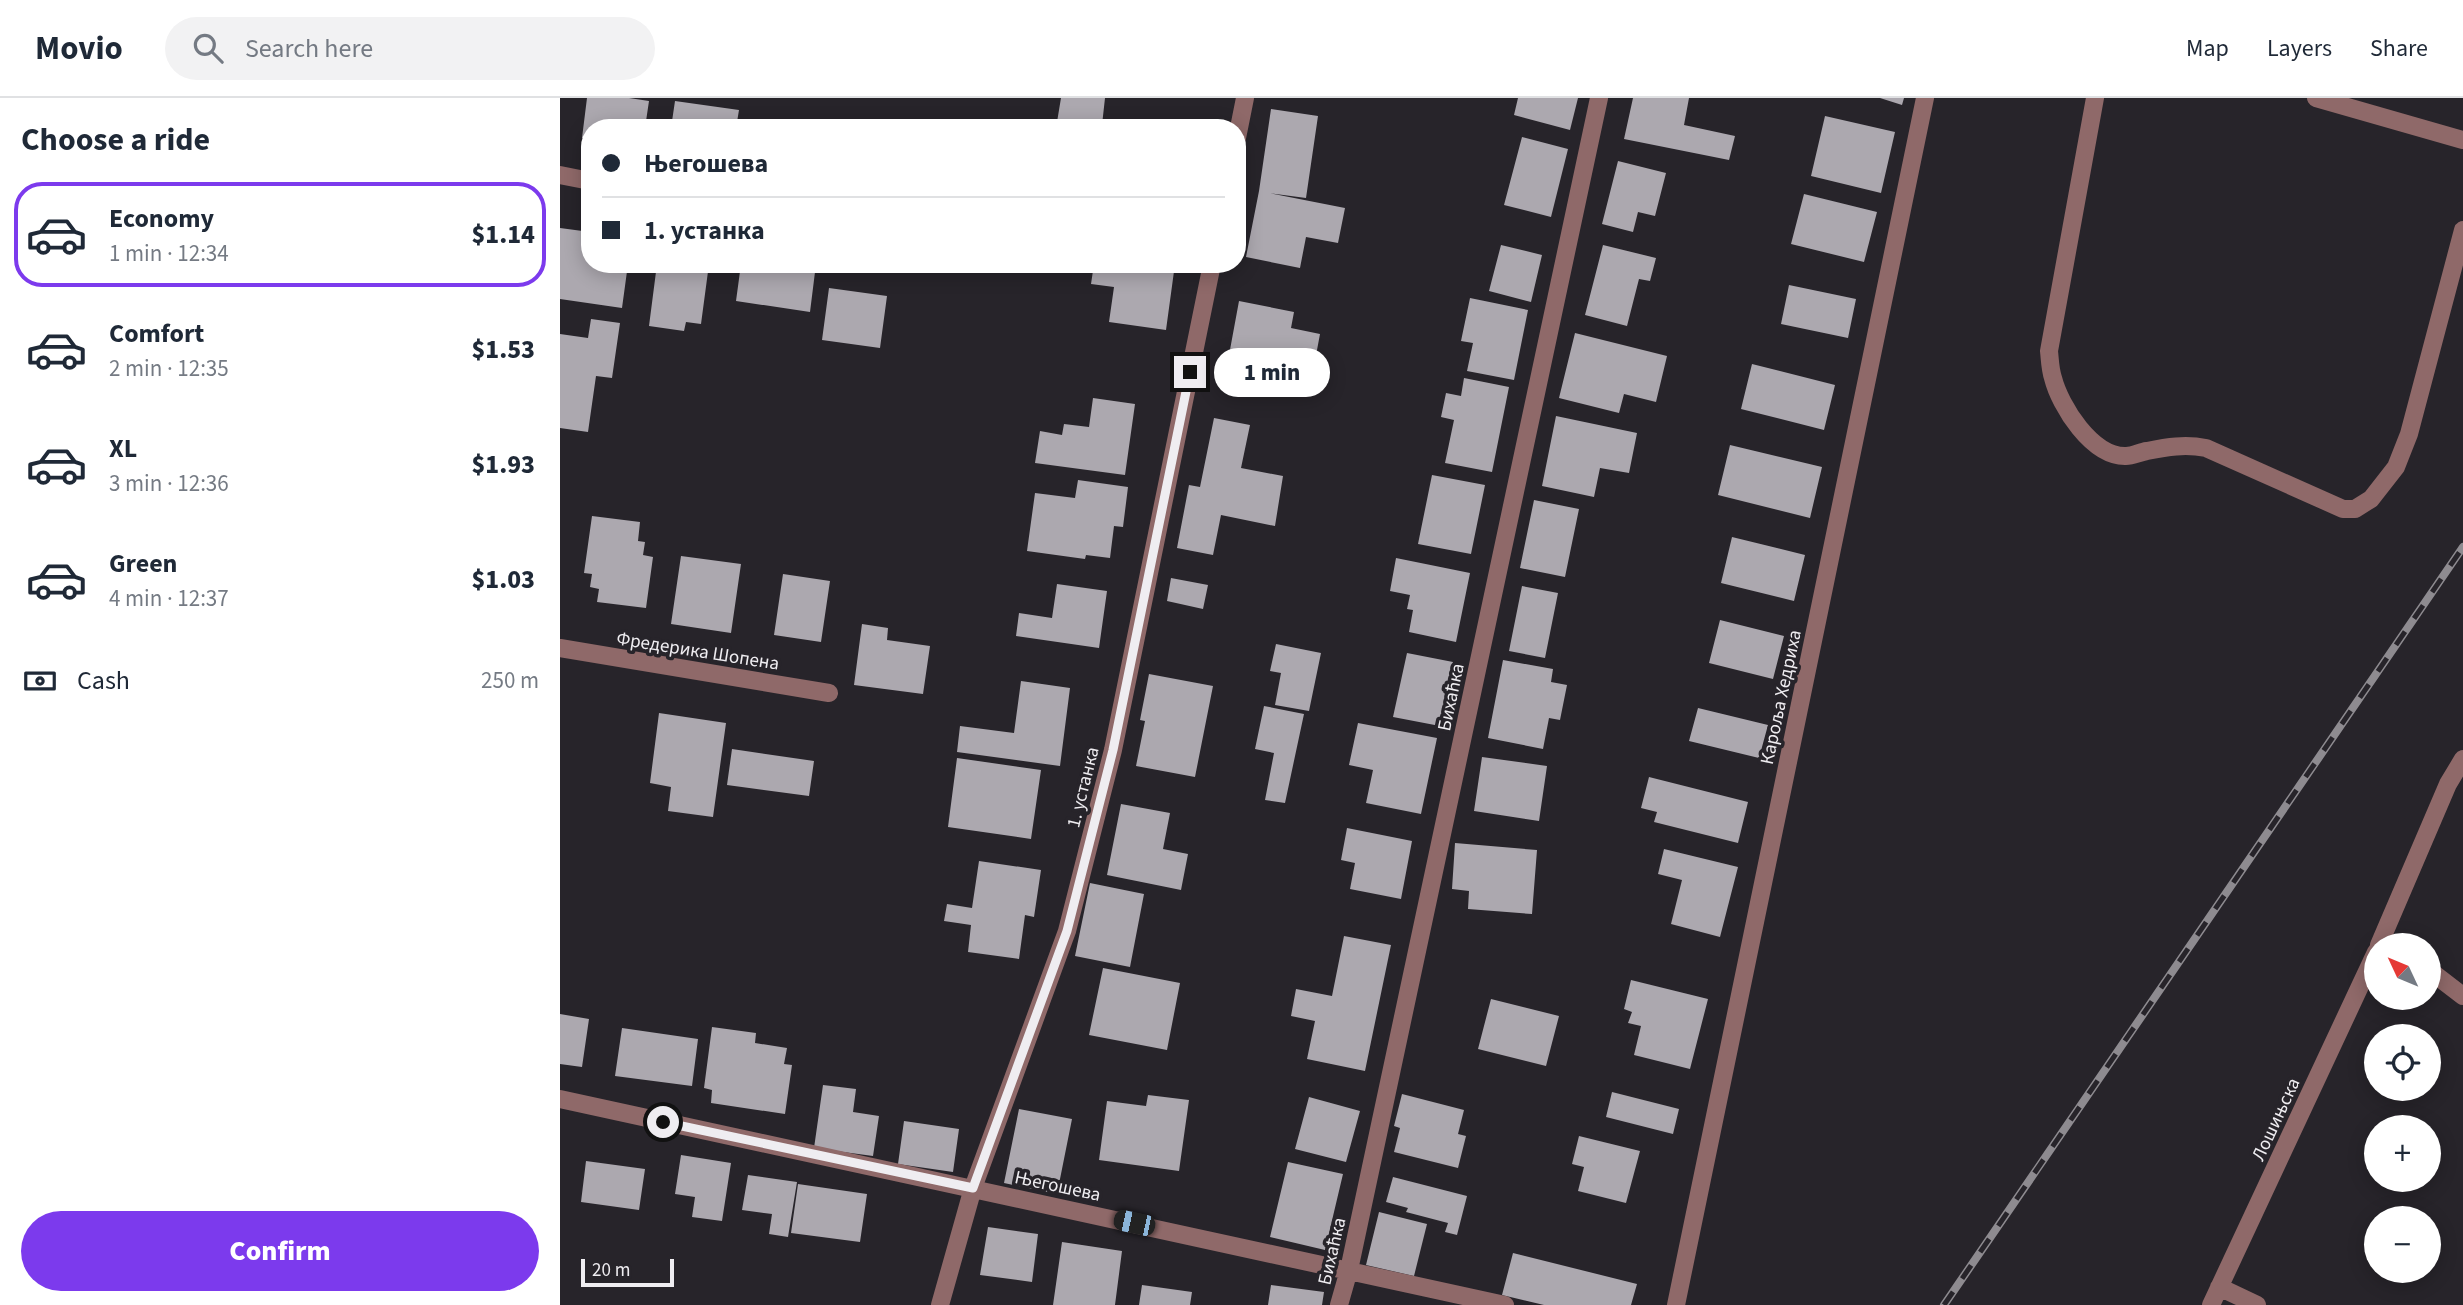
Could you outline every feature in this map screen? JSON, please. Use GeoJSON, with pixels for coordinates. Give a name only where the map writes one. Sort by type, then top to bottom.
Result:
{"type":"FeatureCollection","features":[{"type":"Feature","properties":{"kind":"street"},"geometry":{"type":"LineString","coordinates":[[1241,119],[1245,98]]}},
{"type":"Feature","properties":{"kind":"street","name":"Бихаћка"},"geometry":{"type":"LineString","coordinates":[[1339,1305],[1349,1270],[1599,98]]}},
{"type":"Feature","properties":{"kind":"street","name":"Кароља Хедриха"},"geometry":{"type":"LineString","coordinates":[[1676,1305],[1925,98]]}},
{"type":"Feature","properties":{"kind":"street"},"geometry":{"type":"LineString","coordinates":[[2095,98],[2049,351],[2052,377],[2061,399],[2081,430],[2102,450],[2125,456],[2172,446],[2206,448],[2343,509],[2355,509],[2371,499],[2396,467],[2409,434],[2463,230]]}},
{"type":"Feature","properties":{"kind":"street"},"geometry":{"type":"LineString","coordinates":[[2316,98],[2463,140]]}},
{"type":"Feature","properties":{"kind":"street"},"geometry":{"type":"LineString","coordinates":[[560,175],[581,179]]}},
{"type":"Feature","properties":{"kind":"street","name":"1. устанка"},"geometry":{"type":"LineString","coordinates":[[940,1305],[973,1188],[1067,931],[1113,750],[1210,273]]}},
{"type":"Feature","properties":{"kind":"street","name":"Фредерика Шопена"},"geometry":{"type":"LineString","coordinates":[[560,648],[830,693]]}},
{"type":"Feature","properties":{"kind":"street"},"geometry":{"type":"LineString","coordinates":[[2384,933],[2448,784],[2463,760]]}},
{"type":"Feature","properties":{"kind":"street","name":"Лошињска"},"geometry":{"type":"LineString","coordinates":[[2211,1305],[2364,977]]}},
{"type":"Feature","properties":{"kind":"street"},"geometry":{"type":"LineString","coordinates":[[2441,979],[2463,996]]}},
{"type":"Feature","properties":{"kind":"street","name":"Његошева"},"geometry":{"type":"LineString","coordinates":[[560,1099],[1505,1305]]}},
{"type":"Feature","properties":{"kind":"street"},"geometry":{"type":"LineString","coordinates":[[2219,1287],[2257,1305]]}},
{"type":"Feature","properties":{"kind":"building"},"geometry":{"type":"Polygon","coordinates":[[[587,98],[649,101],[646,119],[584,119],[587,98]]]}},
{"type":"Feature","properties":{"kind":"building"},"geometry":{"type":"Polygon","coordinates":[[[1061,98],[1105,98],[1103,119],[1058,119],[1061,98]]]}},
{"type":"Feature","properties":{"kind":"building"},"geometry":{"type":"Polygon","coordinates":[[[1518,98],[1578,98],[1570,130],[1514,115],[1518,98]]]}},
{"type":"Feature","properties":{"kind":"building"},"geometry":{"type":"Polygon","coordinates":[[[1633,98],[1689,98],[1684,125],[1735,136],[1729,160],[1624,139],[1633,98]]]}},
{"type":"Feature","properties":{"kind":"building"},"geometry":{"type":"Polygon","coordinates":[[[1880,98],[1904,98],[1902,105],[1880,98]]]}},
{"type":"Feature","properties":{"kind":"building"},"geometry":{"type":"Polygon","coordinates":[[[675,101],[739,110],[738,119],[672,119],[675,101]]]}},
{"type":"Feature","properties":{"kind":"building"},"geometry":{"type":"Polygon","coordinates":[[[1271,109],[1318,116],[1306,198],[1269,193],[1345,208],[1338,243],[1306,237],[1300,268],[1246,257],[1271,109]]]}},
{"type":"Feature","properties":{"kind":"building"},"geometry":{"type":"Polygon","coordinates":[[[1825,116],[1895,132],[1881,193],[1811,176],[1825,116]]]}},
{"type":"Feature","properties":{"kind":"building"},"geometry":{"type":"Polygon","coordinates":[[[1522,137],[1568,149],[1551,217],[1504,205],[1522,137]]]}},
{"type":"Feature","properties":{"kind":"building"},"geometry":{"type":"Polygon","coordinates":[[[1618,161],[1666,173],[1655,216],[1638,212],[1633,232],[1602,224],[1618,161]]]}},
{"type":"Feature","properties":{"kind":"building"},"geometry":{"type":"Polygon","coordinates":[[[1804,194],[1877,212],[1864,262],[1791,244],[1804,194]]]}},
{"type":"Feature","properties":{"kind":"building"},"geometry":{"type":"Polygon","coordinates":[[[560,228],[581,231],[581,273],[627,273],[622,308],[560,299],[560,228]]]}},
{"type":"Feature","properties":{"kind":"building"},"geometry":{"type":"Polygon","coordinates":[[[1501,245],[1542,255],[1531,302],[1489,291],[1501,245]]]}},
{"type":"Feature","properties":{"kind":"building"},"geometry":{"type":"Polygon","coordinates":[[[1603,245],[1656,258],[1650,281],[1639,279],[1627,326],[1585,315],[1603,245]]]}},
{"type":"Feature","properties":{"kind":"building"},"geometry":{"type":"Polygon","coordinates":[[[656,273],[708,273],[701,324],[686,322],[684,331],[649,326],[656,273]]]}},
{"type":"Feature","properties":{"kind":"building"},"geometry":{"type":"Polygon","coordinates":[[[740,273],[815,273],[810,312],[736,301],[740,273]]]}},
{"type":"Feature","properties":{"kind":"building"},"geometry":{"type":"Polygon","coordinates":[[[1093,273],[1174,273],[1166,330],[1109,322],[1114,287],[1091,284],[1093,273]]]}},
{"type":"Feature","properties":{"kind":"building"},"geometry":{"type":"Polygon","coordinates":[[[1789,285],[1856,299],[1848,338],[1781,324],[1789,285]]]}},
{"type":"Feature","properties":{"kind":"building"},"geometry":{"type":"Polygon","coordinates":[[[829,288],[887,296],[880,348],[822,340],[829,288]]]}},
{"type":"Feature","properties":{"kind":"building"},"geometry":{"type":"Polygon","coordinates":[[[1470,298],[1528,310],[1514,380],[1467,371],[1473,343],[1461,341],[1470,298]]]}},
{"type":"Feature","properties":{"kind":"building"},"geometry":{"type":"Polygon","coordinates":[[[1239,301],[1294,312],[1291,328],[1320,334],[1314,366],[1292,361],[1289,378],[1227,366],[1239,301]]]}},
{"type":"Feature","properties":{"kind":"building"},"geometry":{"type":"Polygon","coordinates":[[[591,319],[620,323],[612,378],[596,376],[588,432],[560,428],[560,334],[588,338],[591,319]]]}},
{"type":"Feature","properties":{"kind":"building"},"geometry":{"type":"Polygon","coordinates":[[[1575,333],[1667,356],[1656,402],[1624,394],[1619,413],[1559,398],[1575,333]]]}},
{"type":"Feature","properties":{"kind":"building"},"geometry":{"type":"Polygon","coordinates":[[[1752,364],[1835,385],[1824,430],[1741,409],[1752,364]]]}},
{"type":"Feature","properties":{"kind":"building"},"geometry":{"type":"Polygon","coordinates":[[[1464,378],[1509,387],[1492,472],[1445,463],[1454,420],[1441,417],[1446,393],[1461,396],[1464,378]]]}},
{"type":"Feature","properties":{"kind":"building"},"geometry":{"type":"Polygon","coordinates":[[[1093,398],[1135,404],[1125,475],[1035,463],[1040,431],[1062,435],[1064,424],[1089,427],[1093,398]]]}},
{"type":"Feature","properties":{"kind":"building"},"geometry":{"type":"Polygon","coordinates":[[[1556,416],[1637,433],[1629,473],[1600,468],[1594,497],[1542,486],[1556,416]]]}},
{"type":"Feature","properties":{"kind":"building"},"geometry":{"type":"Polygon","coordinates":[[[1214,418],[1250,425],[1241,468],[1283,476],[1275,526],[1221,515],[1213,555],[1177,548],[1189,485],[1200,487],[1214,418]]]}},
{"type":"Feature","properties":{"kind":"building"},"geometry":{"type":"Polygon","coordinates":[[[1730,445],[1822,467],[1810,518],[1718,495],[1730,445]]]}},
{"type":"Feature","properties":{"kind":"building"},"geometry":{"type":"Polygon","coordinates":[[[1432,475],[1485,485],[1471,554],[1418,544],[1432,475]]]}},
{"type":"Feature","properties":{"kind":"building"},"geometry":{"type":"Polygon","coordinates":[[[1078,480],[1128,487],[1123,527],[1114,526],[1110,558],[1086,555],[1085,559],[1027,551],[1035,493],[1075,498],[1078,480]]]}},
{"type":"Feature","properties":{"kind":"building"},"geometry":{"type":"Polygon","coordinates":[[[1534,500],[1579,509],[1565,577],[1520,568],[1534,500]]]}},
{"type":"Feature","properties":{"kind":"building"},"geometry":{"type":"Polygon","coordinates":[[[592,516],[640,522],[638,541],[645,542],[643,555],[653,557],[646,608],[597,602],[599,589],[590,587],[592,574],[584,573],[592,516]]]}},
{"type":"Feature","properties":{"kind":"building"},"geometry":{"type":"Polygon","coordinates":[[[1732,537],[1805,555],[1794,601],[1721,583],[1732,537]]]}},
{"type":"Feature","properties":{"kind":"building"},"geometry":{"type":"Polygon","coordinates":[[[681,556],[741,564],[731,633],[671,624],[681,556]]]}},
{"type":"Feature","properties":{"kind":"building"},"geometry":{"type":"Polygon","coordinates":[[[1396,558],[1470,573],[1456,642],[1409,632],[1413,610],[1407,609],[1410,595],[1390,591],[1396,558]]]}},
{"type":"Feature","properties":{"kind":"building"},"geometry":{"type":"Polygon","coordinates":[[[783,574],[830,581],[821,642],[774,635],[783,574]]]}},
{"type":"Feature","properties":{"kind":"building"},"geometry":{"type":"Polygon","coordinates":[[[1171,578],[1208,585],[1203,609],[1167,601],[1171,578]]]}},
{"type":"Feature","properties":{"kind":"building"},"geometry":{"type":"Polygon","coordinates":[[[1057,584],[1107,591],[1099,648],[1016,636],[1019,613],[1052,618],[1057,584]]]}},
{"type":"Feature","properties":{"kind":"building"},"geometry":{"type":"Polygon","coordinates":[[[1522,586],[1558,593],[1545,658],[1509,651],[1522,586]]]}},
{"type":"Feature","properties":{"kind":"building"},"geometry":{"type":"Polygon","coordinates":[[[1720,620],[1784,636],[1773,679],[1709,663],[1720,620]]]}},
{"type":"Feature","properties":{"kind":"building"},"geometry":{"type":"Polygon","coordinates":[[[862,624],[888,628],[887,640],[930,646],[923,694],[854,685],[862,624]]]}},
{"type":"Feature","properties":{"kind":"building"},"geometry":{"type":"Polygon","coordinates":[[[1276,644],[1321,653],[1309,711],[1275,705],[1281,673],[1270,671],[1276,644]]]}},
{"type":"Feature","properties":{"kind":"building"},"geometry":{"type":"Polygon","coordinates":[[[1407,653],[1453,662],[1440,726],[1393,717],[1407,653]]]}},
{"type":"Feature","properties":{"kind":"building"},"geometry":{"type":"Polygon","coordinates":[[[1503,660],[1553,669],[1551,682],[1567,685],[1560,720],[1549,718],[1543,749],[1488,738],[1503,660]]]}},
{"type":"Feature","properties":{"kind":"building"},"geometry":{"type":"Polygon","coordinates":[[[1149,674],[1213,686],[1195,777],[1136,766],[1145,721],[1140,720],[1149,674]]]}},
{"type":"Feature","properties":{"kind":"building"},"geometry":{"type":"Polygon","coordinates":[[[1021,681],[1070,688],[1060,766],[957,752],[960,726],[1014,733],[1021,681]]]}},
{"type":"Feature","properties":{"kind":"building"},"geometry":{"type":"Polygon","coordinates":[[[1264,706],[1304,714],[1285,803],[1265,800],[1274,753],[1255,749],[1264,706]]]}},
{"type":"Feature","properties":{"kind":"building"},"geometry":{"type":"Polygon","coordinates":[[[1698,708],[1768,725],[1759,758],[1689,741],[1698,708]]]}},
{"type":"Feature","properties":{"kind":"building"},"geometry":{"type":"Polygon","coordinates":[[[659,713],[726,723],[713,817],[668,811],[671,787],[650,783],[659,713]]]}},
{"type":"Feature","properties":{"kind":"building"},"geometry":{"type":"Polygon","coordinates":[[[1358,723],[1437,738],[1421,814],[1366,803],[1373,770],[1349,765],[1358,723]]]}},
{"type":"Feature","properties":{"kind":"building"},"geometry":{"type":"Polygon","coordinates":[[[732,749],[814,761],[809,796],[727,785],[732,749]]]}},
{"type":"Feature","properties":{"kind":"building"},"geometry":{"type":"Polygon","coordinates":[[[1482,757],[1547,766],[1539,821],[1474,811],[1482,757]]]}},
{"type":"Feature","properties":{"kind":"building"},"geometry":{"type":"Polygon","coordinates":[[[957,758],[1041,770],[1031,839],[948,827],[957,758]]]}},
{"type":"Feature","properties":{"kind":"building"},"geometry":{"type":"Polygon","coordinates":[[[1649,777],[1748,802],[1738,843],[1654,822],[1657,812],[1641,808],[1649,777]]]}},
{"type":"Feature","properties":{"kind":"building"},"geometry":{"type":"Polygon","coordinates":[[[1121,804],[1170,813],[1163,849],[1188,854],[1181,890],[1107,875],[1121,804]]]}},
{"type":"Feature","properties":{"kind":"building"},"geometry":{"type":"Polygon","coordinates":[[[1347,828],[1412,841],[1401,899],[1350,889],[1355,863],[1341,860],[1347,828]]]}},
{"type":"Feature","properties":{"kind":"building"},"geometry":{"type":"Polygon","coordinates":[[[1455,843],[1537,850],[1532,914],[1468,909],[1469,891],[1452,889],[1455,843]]]}},
{"type":"Feature","properties":{"kind":"building"},"geometry":{"type":"Polygon","coordinates":[[[1664,849],[1738,867],[1720,937],[1671,924],[1682,880],[1658,874],[1664,849]]]}},
{"type":"Feature","properties":{"kind":"building"},"geometry":{"type":"Polygon","coordinates":[[[979,861],[1041,870],[1034,917],[1025,915],[1019,959],[968,952],[971,925],[944,921],[947,904],[972,908],[979,861]]]}},
{"type":"Feature","properties":{"kind":"building"},"geometry":{"type":"Polygon","coordinates":[[[1090,883],[1144,894],[1130,967],[1075,956],[1090,883]]]}},
{"type":"Feature","properties":{"kind":"building"},"geometry":{"type":"Polygon","coordinates":[[[1344,936],[1391,945],[1365,1071],[1307,1059],[1315,1021],[1291,1016],[1296,989],[1332,996],[1344,936]]]}},
{"type":"Feature","properties":{"kind":"building"},"geometry":{"type":"Polygon","coordinates":[[[1103,968],[1180,983],[1167,1050],[1089,1035],[1103,968]]]}},
{"type":"Feature","properties":{"kind":"building"},"geometry":{"type":"Polygon","coordinates":[[[1631,980],[1708,999],[1690,1069],[1634,1055],[1641,1026],[1628,1023],[1632,1012],[1624,1009],[1631,980]]]}},
{"type":"Feature","properties":{"kind":"building"},"geometry":{"type":"Polygon","coordinates":[[[1491,999],[1559,1016],[1546,1066],[1478,1049],[1491,999]]]}},
{"type":"Feature","properties":{"kind":"building"},"geometry":{"type":"Polygon","coordinates":[[[560,1014],[589,1019],[582,1067],[560,1064],[560,1014]]]}},
{"type":"Feature","properties":{"kind":"building"},"geometry":{"type":"Polygon","coordinates":[[[712,1027],[756,1033],[755,1043],[787,1048],[784,1064],[792,1065],[785,1114],[711,1103],[712,1090],[704,1088],[712,1027]]]}},
{"type":"Feature","properties":{"kind":"building"},"geometry":{"type":"Polygon","coordinates":[[[622,1028],[698,1039],[692,1086],[615,1076],[622,1028]]]}},
{"type":"Feature","properties":{"kind":"building"},"geometry":{"type":"Polygon","coordinates":[[[823,1085],[856,1089],[853,1112],[879,1116],[873,1156],[814,1148],[823,1085]]]}},
{"type":"Feature","properties":{"kind":"building"},"geometry":{"type":"Polygon","coordinates":[[[1612,1092],[1679,1109],[1673,1134],[1606,1117],[1612,1092]]]}},
{"type":"Feature","properties":{"kind":"building"},"geometry":{"type":"Polygon","coordinates":[[[1402,1094],[1464,1110],[1458,1134],[1466,1136],[1458,1168],[1394,1152],[1400,1128],[1394,1126],[1402,1094]]]}},
{"type":"Feature","properties":{"kind":"building"},"geometry":{"type":"Polygon","coordinates":[[[1148,1095],[1189,1100],[1179,1171],[1099,1160],[1107,1101],[1146,1106],[1148,1095]]]}},
{"type":"Feature","properties":{"kind":"building"},"geometry":{"type":"Polygon","coordinates":[[[1309,1097],[1360,1111],[1346,1162],[1295,1149],[1309,1097]]]}},
{"type":"Feature","properties":{"kind":"building"},"geometry":{"type":"Polygon","coordinates":[[[1019,1109],[1072,1119],[1057,1194],[1004,1183],[1019,1109]]]}},
{"type":"Feature","properties":{"kind":"building"},"geometry":{"type":"Polygon","coordinates":[[[904,1121],[959,1129],[953,1172],[898,1164],[904,1121]]]}},
{"type":"Feature","properties":{"kind":"building"},"geometry":{"type":"Polygon","coordinates":[[[1579,1136],[1640,1151],[1626,1203],[1578,1191],[1584,1167],[1572,1164],[1579,1136]]]}},
{"type":"Feature","properties":{"kind":"building"},"geometry":{"type":"Polygon","coordinates":[[[681,1155],[731,1163],[722,1221],[692,1217],[695,1197],[675,1194],[681,1155]]]}},
{"type":"Feature","properties":{"kind":"building"},"geometry":{"type":"Polygon","coordinates":[[[586,1161],[645,1169],[639,1210],[581,1202],[586,1161]]]}},
{"type":"Feature","properties":{"kind":"building"},"geometry":{"type":"Polygon","coordinates":[[[1288,1162],[1343,1174],[1325,1250],[1270,1237],[1288,1162]]]}},
{"type":"Feature","properties":{"kind":"building"},"geometry":{"type":"Polygon","coordinates":[[[748,1175],[797,1182],[788,1237],[769,1234],[772,1214],[742,1210],[748,1175]]]}},
{"type":"Feature","properties":{"kind":"building"},"geometry":{"type":"Polygon","coordinates":[[[1393,1177],[1467,1196],[1457,1235],[1445,1232],[1448,1223],[1406,1212],[1408,1208],[1386,1202],[1393,1177]]]}},
{"type":"Feature","properties":{"kind":"building"},"geometry":{"type":"Polygon","coordinates":[[[798,1184],[867,1194],[860,1242],[791,1233],[798,1184]]]}},
{"type":"Feature","properties":{"kind":"building"},"geometry":{"type":"Polygon","coordinates":[[[1379,1212],[1427,1224],[1414,1276],[1366,1265],[1379,1212]]]}},
{"type":"Feature","properties":{"kind":"building"},"geometry":{"type":"Polygon","coordinates":[[[988,1227],[1038,1234],[1032,1282],[980,1275],[988,1227]]]}},
{"type":"Feature","properties":{"kind":"building"},"geometry":{"type":"Polygon","coordinates":[[[1062,1242],[1122,1251],[1115,1305],[1053,1305],[1062,1242]]]}},
{"type":"Feature","properties":{"kind":"building"},"geometry":{"type":"Polygon","coordinates":[[[1513,1253],[1637,1284],[1631,1305],[1544,1305],[1502,1295],[1513,1253]]]}},
{"type":"Feature","properties":{"kind":"building"},"geometry":{"type":"Polygon","coordinates":[[[1142,1285],[1192,1292],[1190,1305],[1139,1305],[1142,1285]]]}},
{"type":"Feature","properties":{"kind":"building"},"geometry":{"type":"Polygon","coordinates":[[[1271,1285],[1324,1292],[1322,1305],[1268,1305],[1271,1285]]]}},
{"type":"Feature","properties":{"kind":"railway"},"geometry":{"type":"LineString","coordinates":[[1944,1305],[2463,547]]}},
{"type":"Feature","properties":{"kind":"route"},"geometry":{"type":"LineString","coordinates":[[663,1122],[973,1188],[1067,931],[1113,750],[1190,372]]}}]}
